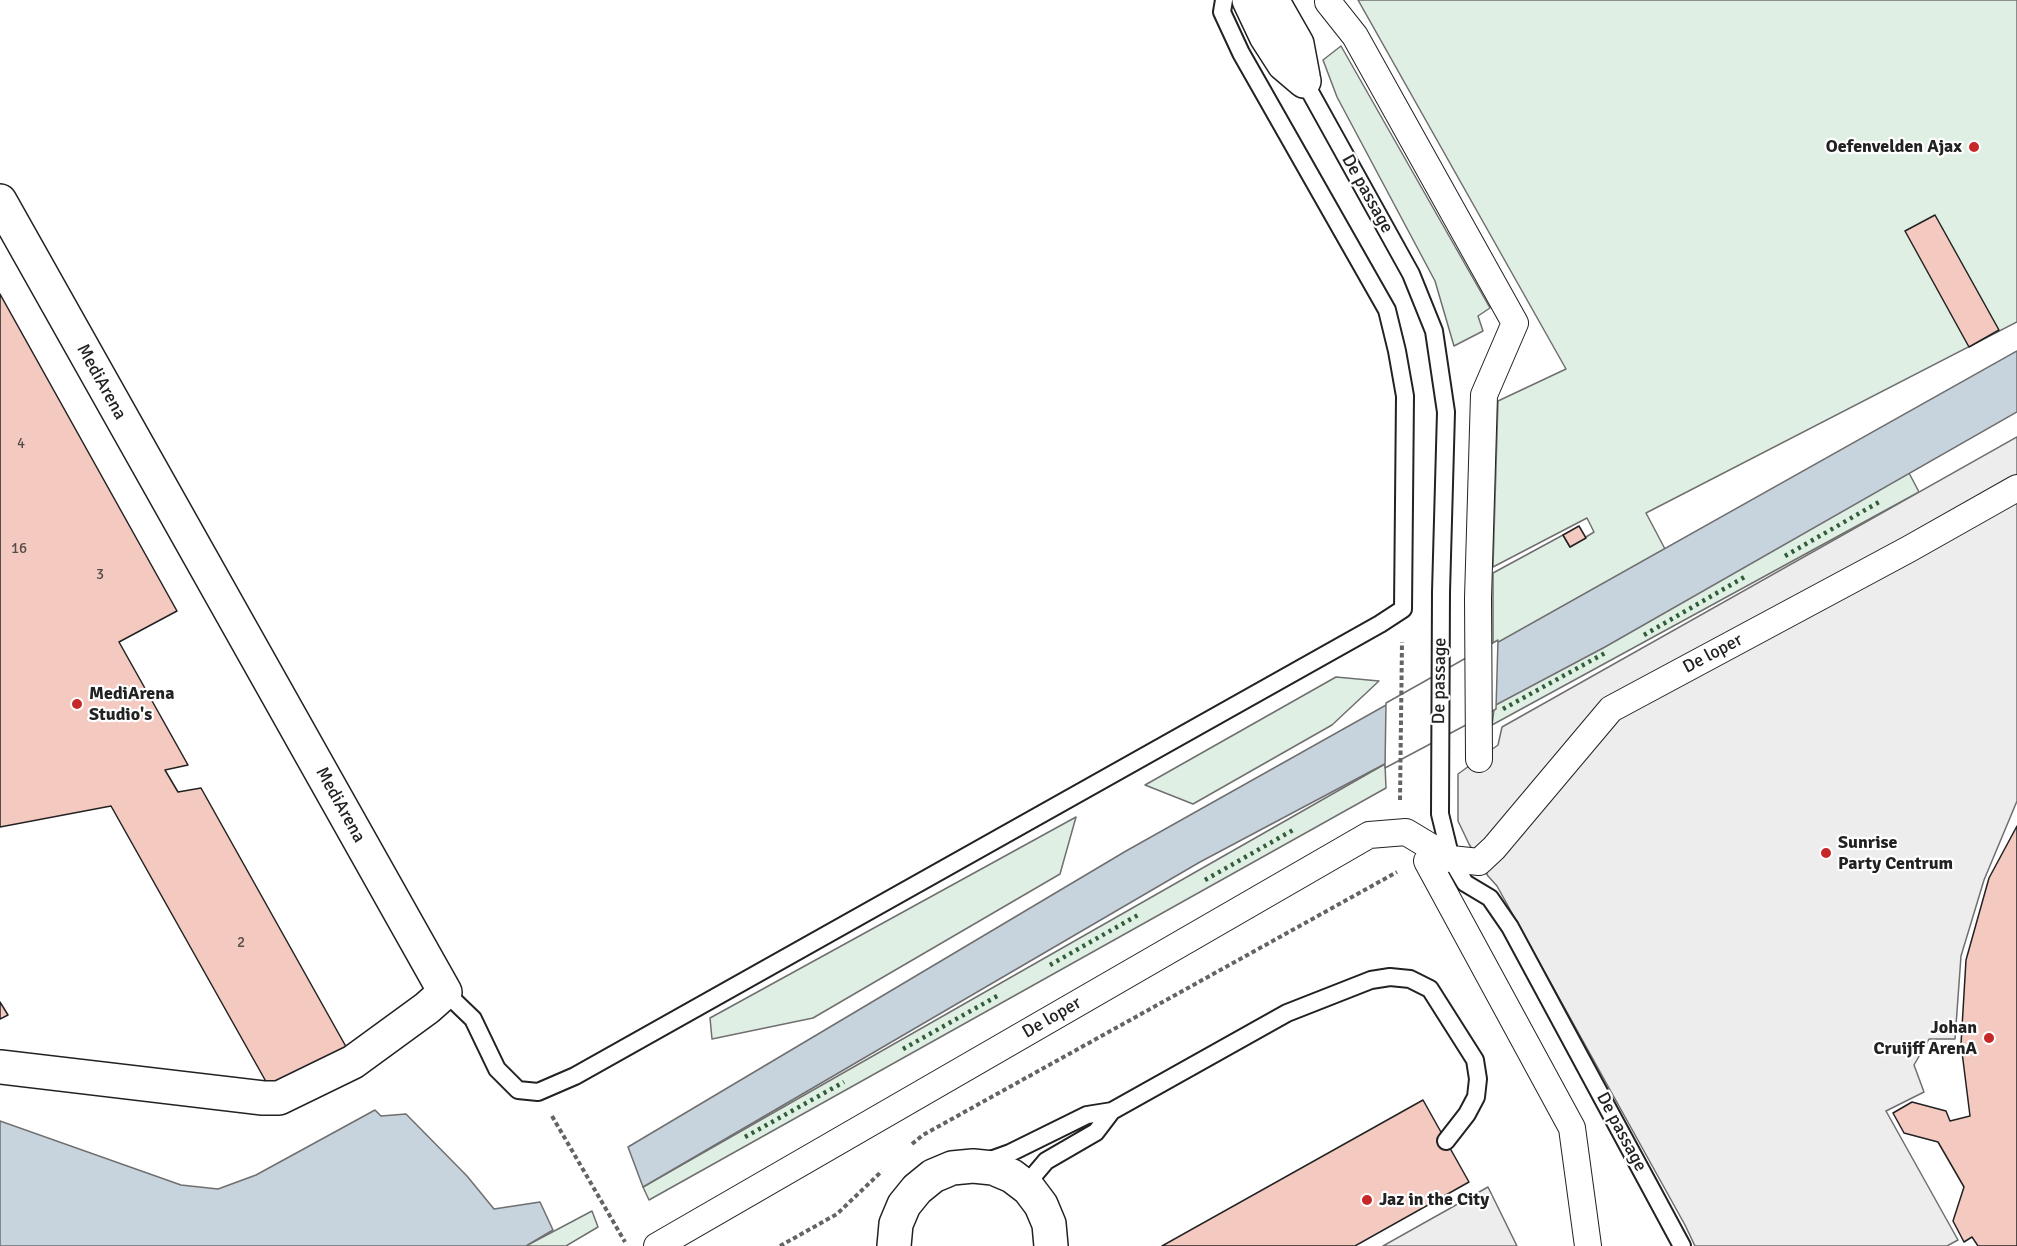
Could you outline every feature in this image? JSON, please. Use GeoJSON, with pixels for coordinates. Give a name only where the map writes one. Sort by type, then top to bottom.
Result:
{"type":"FeatureCollection","features":[{"type":"Feature","properties":{"kind":"street","name":"De passage"},"geometry":{"type":"LineString","coordinates":[[1249,0],[1266,36],[1284,64],[1304,81]]}},
{"type":"Feature","properties":{"kind":"street","name":"De passage"},"geometry":{"type":"LineString","coordinates":[[1272,0],[1297,44],[1304,81]]}},
{"type":"Feature","properties":{"kind":"street"},"geometry":{"type":"LineString","coordinates":[[1328,2],[1355,36],[1515,323],[1484,395],[1478,598],[1479,748]]}},
{"type":"Feature","properties":{"kind":"street","name":"MediArena"},"geometry":{"type":"LineString","coordinates":[[0,201],[445,992]]}},
{"type":"Feature","properties":{"kind":"street","name":"De loper"},"geometry":{"type":"LineString","coordinates":[[657,1246],[1370,835],[1406,832],[1439,860],[1479,862],[1494,848],[1611,709],[1909,549],[2017,488]]}},
{"type":"Feature","properties":{"kind":"street","name":"De passage"},"geometry":{"type":"LineString","coordinates":[[1439,860],[1572,1128],[1588,1246]]}},
{"type":"Feature","properties":{"kind":"street"},"geometry":{"type":"LineString","coordinates":[[0,1067],[279,1098],[353,1062],[427,1008],[445,992]]}},
{"type":"Feature","properties":{"kind":"street"},"geometry":{"type":"LineString","coordinates":[[893,1245],[896,1224],[904,1204],[917,1189],[933,1176],[952,1168],[973,1166],[993,1168],[1012,1176],[1029,1189],[1041,1205],[1049,1224],[1051,1246]]}},
{"type":"Feature","properties":{"kind":"lane"},"geometry":{"type":"LineString","coordinates":[[445,992],[472,1019],[498,1070],[518,1090],[538,1092],[575,1076],[1403,609],[1405,396],[1387,310],[1241,53],[1222,12],[1224,0]]}},
{"type":"Feature","properties":{"kind":"lane","name":"De passage"},"geometry":{"type":"LineString","coordinates":[[1304,81],[1412,274],[1434,331],[1446,412],[1439,860],[1465,883],[1490,898],[1510,927],[1682,1246]]}},
{"type":"Feature","properties":{"kind":"lane"},"geometry":{"type":"LineString","coordinates":[[973,1166],[1010,1153],[1087,1114],[1112,1111],[1287,1013],[1371,980],[1390,977],[1410,979],[1430,989],[1475,1060],[1478,1079],[1476,1097],[1467,1114],[1446,1141]]}},
{"type":"Feature","properties":{"kind":"lane"},"geometry":{"type":"LineString","coordinates":[[1029,1189],[1035,1174],[1046,1161],[1096,1132],[1112,1111]]}},
{"type":"Feature","properties":{"kind":"path"},"geometry":{"type":"LineString","coordinates":[[1400,794],[1402,640]]}},
{"type":"Feature","properties":{"kind":"path"},"geometry":{"type":"LineString","coordinates":[[906,1149],[923,1136],[1407,867],[1439,860]]}},
{"type":"Feature","properties":{"kind":"path"},"geometry":{"type":"LineString","coordinates":[[538,1092],[628,1246]]}},
{"type":"Feature","properties":{"kind":"path"},"geometry":{"type":"LineString","coordinates":[[780,1246],[837,1214],[889,1164]]}},
{"type":"Feature","properties":{"kind":"green space"},"geometry":{"type":"Polygon","coordinates":[[[1358,0],[2017,0],[2017,322],[1646,513],[1665,549],[1493,646],[1493,573],[1563,535],[1570,547],[1594,532],[1587,518],[1493,567],[1498,401],[1566,369],[1358,0]]]}},
{"type":"Feature","properties":{"kind":"green space"},"geometry":{"type":"Polygon","coordinates":[[[1341,46],[1490,308],[1478,316],[1483,331],[1454,346],[1435,281],[1337,97],[1323,60],[1341,46]]]}},
{"type":"Feature","properties":{"kind":"green space"},"geometry":{"type":"Polygon","coordinates":[[[1908,471],[1919,492],[1492,725],[1495,702],[1908,471]]]}},
{"type":"Feature","properties":{"kind":"green space"},"geometry":{"type":"Polygon","coordinates":[[[1336,677],[1379,681],[1332,725],[1193,804],[1145,785],[1336,677]]]}},
{"type":"Feature","properties":{"kind":"green space"},"geometry":{"type":"Polygon","coordinates":[[[1385,764],[1386,788],[649,1200],[643,1187],[1385,764]]]}},
{"type":"Feature","properties":{"kind":"green space"},"geometry":{"type":"Polygon","coordinates":[[[1076,817],[1060,874],[813,1018],[712,1039],[710,1018],[1076,817]]]}},
{"type":"Feature","properties":{"kind":"green space"},"geometry":{"type":"Polygon","coordinates":[[[592,1211],[598,1227],[566,1246],[526,1246],[592,1211]]]}},
{"type":"Feature","properties":{"kind":"shaded area"},"geometry":{"type":"Polygon","coordinates":[[[2017,351],[2017,412],[1605,647],[1200,862],[643,1187],[628,1147],[1126,851],[2017,351]]]}},
{"type":"Feature","properties":{"kind":"shaded area"},"geometry":{"type":"Polygon","coordinates":[[[2017,437],[2017,801],[1984,880],[1961,956],[1955,1039],[1929,1039],[1914,1065],[1924,1092],[1886,1111],[1958,1240],[1947,1246],[1695,1246],[1497,886],[1488,876],[1469,844],[1458,821],[1458,774],[1498,745],[1502,727],[2017,437]]]}},
{"type":"Feature","properties":{"kind":"shaded area"},"geometry":{"type":"Polygon","coordinates":[[[375,1110],[381,1116],[406,1114],[467,1176],[494,1209],[540,1202],[553,1230],[526,1246],[0,1246],[0,1121],[181,1185],[218,1189],[256,1175],[375,1110]]]}},
{"type":"Feature","properties":{"kind":"shaded area"},"geometry":{"type":"Polygon","coordinates":[[[1488,1187],[1517,1246],[1383,1246],[1488,1187]]]}},
{"type":"Feature","properties":{"kind":"pier"},"geometry":{"type":"Polygon","coordinates":[[[1498,640],[1496,709],[1385,768],[1386,703],[1498,640]]]}},
{"type":"Feature","properties":{"kind":"building"},"geometry":{"type":"Polygon","coordinates":[[[1935,215],[1999,330],[1969,347],[1905,231],[1935,215]]]}},
{"type":"Feature","properties":{"kind":"building","name":"MediArena Studio's"},"geometry":{"type":"Polygon","coordinates":[[[0,294],[177,611],[119,642],[188,765],[165,770],[178,792],[201,788],[349,1052],[273,1094],[111,806],[0,827],[0,294]]]}},
{"type":"Feature","properties":{"kind":"building"},"geometry":{"type":"Polygon","coordinates":[[[1579,526],[1586,538],[1570,547],[1563,535],[1579,526]]]}},
{"type":"Feature","properties":{"kind":"building","name":"Johan Cruijff ArenA"},"geometry":{"type":"Polygon","coordinates":[[[2017,826],[2017,1246],[1978,1246],[1972,1237],[1964,1242],[1953,1221],[1964,1187],[1938,1142],[1904,1133],[1893,1113],[1912,1102],[1946,1111],[1950,1121],[1970,1116],[1961,1044],[1966,960],[1989,878],[2017,826]]]}},
{"type":"Feature","properties":{"kind":"building"},"geometry":{"type":"Polygon","coordinates":[[[0,1002],[8,1015],[0,1019],[0,1002]]]}},
{"type":"Feature","properties":{"kind":"building"},"geometry":{"type":"Polygon","coordinates":[[[1423,1100],[1469,1182],[1355,1246],[1162,1246],[1423,1100]]]}},
{"type":"Feature","properties":{"kind":"hedge"},"geometry":{"type":"LineString","coordinates":[[1785,556],[1879,502]]}},
{"type":"Feature","properties":{"kind":"hedge"},"geometry":{"type":"LineString","coordinates":[[1644,635],[1748,575]]}},
{"type":"Feature","properties":{"kind":"hedge"},"geometry":{"type":"LineString","coordinates":[[1503,709],[1605,653]]}},
{"type":"Feature","properties":{"kind":"hedge"},"geometry":{"type":"LineString","coordinates":[[1205,880],[1293,830]]}},
{"type":"Feature","properties":{"kind":"hedge"},"geometry":{"type":"LineString","coordinates":[[1050,965],[1138,915]]}},
{"type":"Feature","properties":{"kind":"hedge"},"geometry":{"type":"LineString","coordinates":[[903,1049],[999,995]]}},
{"type":"Feature","properties":{"kind":"hedge"},"geometry":{"type":"LineString","coordinates":[[745,1137],[844,1082]]}},
{"type":"Feature","properties":{"kind":"place","name":"Oefenvelden Ajax"},"geometry":{"type":"Point","coordinates":[1974,147]}},
{"type":"Feature","properties":{"kind":"place","name":"MediArena Studio's"},"geometry":{"type":"Point","coordinates":[77,704]}},
{"type":"Feature","properties":{"kind":"place","name":"Sunrise Party Centrum"},"geometry":{"type":"Point","coordinates":[1826,853]}},
{"type":"Feature","properties":{"kind":"place","name":"Johan Cruijff ArenA"},"geometry":{"type":"Point","coordinates":[1989,1038]}},
{"type":"Feature","properties":{"kind":"place","name":"Jaz in the City"},"geometry":{"type":"Point","coordinates":[1367,1200]}}]}
